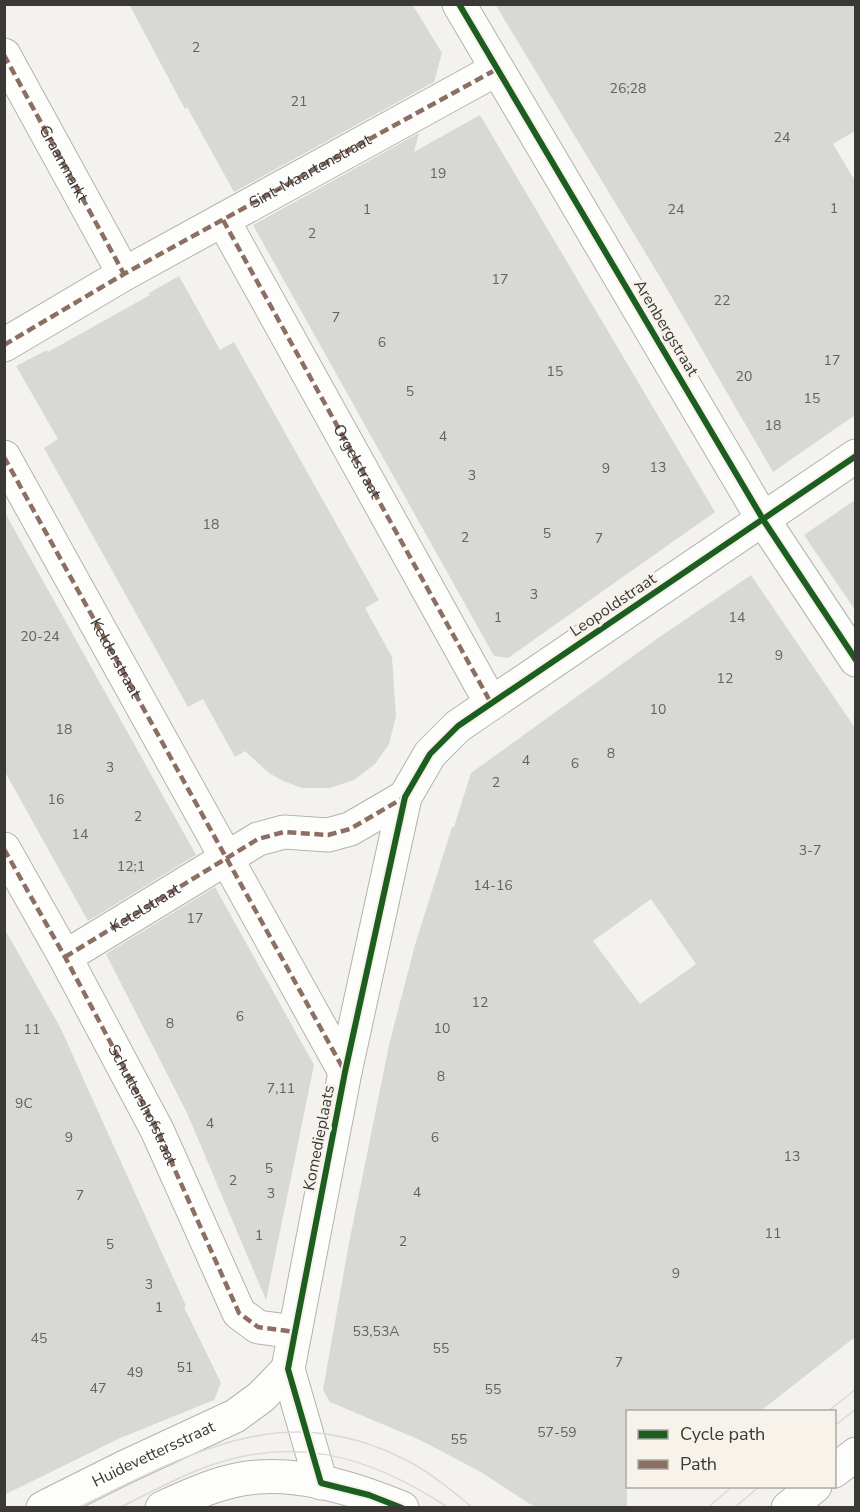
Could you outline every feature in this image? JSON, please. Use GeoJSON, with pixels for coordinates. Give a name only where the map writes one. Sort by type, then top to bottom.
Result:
{"type":"FeatureCollection","features":[{"type":"Feature","properties":{"kind":"street","name":"Arenbergstraat"},"geometry":{"type":"LineString","coordinates":[[459,4],[764,520],[855,660]]}},
{"type":"Feature","properties":{"kind":"street","name":"Graanmarkt"},"geometry":{"type":"LineString","coordinates":[[4,55],[124,274]]}},
{"type":"Feature","properties":{"kind":"street","name":"Sint-Maartenstraat"},"geometry":{"type":"LineString","coordinates":[[4,345],[124,274],[497,69]]}},
{"type":"Feature","properties":{"kind":"street","name":"Orgelstraat"},"geometry":{"type":"LineString","coordinates":[[223,220],[491,703]]}},
{"type":"Feature","properties":{"kind":"street","name":"Leopoldstraat"},"geometry":{"type":"LineString","coordinates":[[405,796],[430,754],[458,726],[855,456]]}},
{"type":"Feature","properties":{"kind":"street","name":"Kelderstraat"},"geometry":{"type":"LineString","coordinates":[[4,458],[225,857]]}},
{"type":"Feature","properties":{"kind":"street","name":"Ketelstraat"},"geometry":{"type":"LineString","coordinates":[[65,957],[225,857],[258,839],[284,832],[328,834],[350,829],[405,796]]}},
{"type":"Feature","properties":{"kind":"street","name":"Komedieplaats"},"geometry":{"type":"LineString","coordinates":[[321,1483],[288,1369],[345,1072],[405,796]]}},
{"type":"Feature","properties":{"kind":"street","name":"Schuttershofstraat"},"geometry":{"type":"LineString","coordinates":[[4,849],[65,957],[156,1130],[239,1313],[258,1328],[295,1332]]}},
{"type":"Feature","properties":{"kind":"street","name":"Komedieplaats"},"geometry":{"type":"LineString","coordinates":[[225,857],[345,1072]]}},
{"type":"Feature","properties":{"kind":"street","name":"Huidevettersstraat"},"geometry":{"type":"LineString","coordinates":[[43,1508],[235,1416],[261,1397],[288,1369]]}},
{"type":"Feature","properties":{"kind":"street"},"geometry":{"type":"LineString","coordinates":[[836,1469],[855,1454]]}},
{"type":"Feature","properties":{"kind":"street"},"geometry":{"type":"LineString","coordinates":[[162,1508],[226,1482],[258,1477],[282,1477],[321,1483],[369,1495],[402,1508]]}},
{"type":"Feature","properties":{"kind":"street"},"geometry":{"type":"LineString","coordinates":[[788,1508],[813,1488]]}},
{"type":"Feature","properties":{"kind":"building"},"geometry":{"type":"Polygon","coordinates":[[[129,4],[412,4],[442,53],[434,82],[234,192],[187,107],[185,109],[129,4]]]}},
{"type":"Feature","properties":{"kind":"building"},"geometry":{"type":"Polygon","coordinates":[[[495,4],[855,4],[855,131],[833,144],[855,181],[855,415],[773,472],[660,277],[495,4]]]}},
{"type":"Feature","properties":{"kind":"building"},"geometry":{"type":"Polygon","coordinates":[[[480,115],[715,512],[508,658],[494,656],[253,225],[419,133],[414,152],[480,115]]]}},
{"type":"Feature","properties":{"kind":"building"},"geometry":{"type":"Polygon","coordinates":[[[179,276],[220,350],[234,342],[379,600],[365,608],[392,657],[396,716],[389,744],[375,764],[354,780],[330,788],[302,788],[283,781],[269,773],[245,751],[235,757],[203,699],[188,707],[44,448],[58,439],[16,366],[47,350],[48,352],[150,295],[149,293],[179,276]]]}},
{"type":"Feature","properties":{"kind":"building"},"geometry":{"type":"Polygon","coordinates":[[[855,500],[855,610],[804,535],[855,500]]]}},
{"type":"Feature","properties":{"kind":"building"},"geometry":{"type":"Polygon","coordinates":[[[4,511],[196,855],[88,921],[4,770],[4,511]]]}},
{"type":"Feature","properties":{"kind":"building"},"geometry":{"type":"Polygon","coordinates":[[[751,575],[855,728],[855,1337],[762,1410],[626,1410],[627,1508],[536,1508],[481,1472],[420,1440],[330,1402],[323,1390],[349,1243],[389,1045],[415,945],[471,773],[661,636],[751,575]],[[651,899],[593,941],[640,1004],[696,964],[651,899]]]}},
{"type":"Feature","properties":{"kind":"building"},"geometry":{"type":"Polygon","coordinates":[[[215,887],[314,1065],[266,1300],[187,1113],[106,954],[215,887]]]}},
{"type":"Feature","properties":{"kind":"building"},"geometry":{"type":"Polygon","coordinates":[[[4,928],[60,1027],[186,1306],[184,1307],[221,1383],[214,1400],[118,1439],[4,1495],[4,928]]]}},
{"type":"Feature","properties":{"kind":"tram line"},"geometry":{"type":"LineString","coordinates":[[830,1410],[856,1389]]}},
{"type":"Feature","properties":{"kind":"tram line"},"geometry":{"type":"LineString","coordinates":[[836,1424],[856,1409]]}},
{"type":"Feature","properties":{"kind":"tram line"},"geometry":{"type":"LineString","coordinates":[[77,1508],[197,1453],[237,1440],[277,1433],[318,1433],[361,1442],[415,1465],[473,1508]]}},
{"type":"Feature","properties":{"kind":"tram line"},"geometry":{"type":"LineString","coordinates":[[119,1508],[188,1474],[232,1459],[265,1453],[297,1452],[328,1455],[358,1462],[418,1489],[449,1508]]}},
{"type":"Feature","properties":{"kind":"tram line"},"geometry":{"type":"LineString","coordinates":[[707,1508],[731,1488]]}},
{"type":"Feature","properties":{"kind":"tram line"},"geometry":{"type":"LineString","coordinates":[[734,1508],[758,1488]]}},
{"type":"Feature","properties":{"kind":"marked path"},"geometry":{"type":"LineString","coordinates":[[4,55],[124,274]]}},
{"type":"Feature","properties":{"kind":"marked path"},"geometry":{"type":"LineString","coordinates":[[4,345],[124,274],[497,69]]}},
{"type":"Feature","properties":{"kind":"marked path"},"geometry":{"type":"LineString","coordinates":[[223,220],[491,703]]}},
{"type":"Feature","properties":{"kind":"marked path"},"geometry":{"type":"LineString","coordinates":[[4,457],[345,1072]]}},
{"type":"Feature","properties":{"kind":"marked path"},"geometry":{"type":"LineString","coordinates":[[65,957],[258,839],[284,832],[328,835],[350,829],[405,797]]}},
{"type":"Feature","properties":{"kind":"marked path"},"geometry":{"type":"LineString","coordinates":[[4,849],[65,957],[157,1130],[239,1313],[258,1327],[295,1332]]}},
{"type":"Feature","properties":{"kind":"cycle path"},"geometry":{"type":"LineString","coordinates":[[459,4],[764,521],[856,660]]}},
{"type":"Feature","properties":{"kind":"cycle path"},"geometry":{"type":"LineString","coordinates":[[402,1508],[369,1495],[321,1483],[288,1369],[345,1072],[405,797],[430,754],[458,726],[856,456]]}}]}
